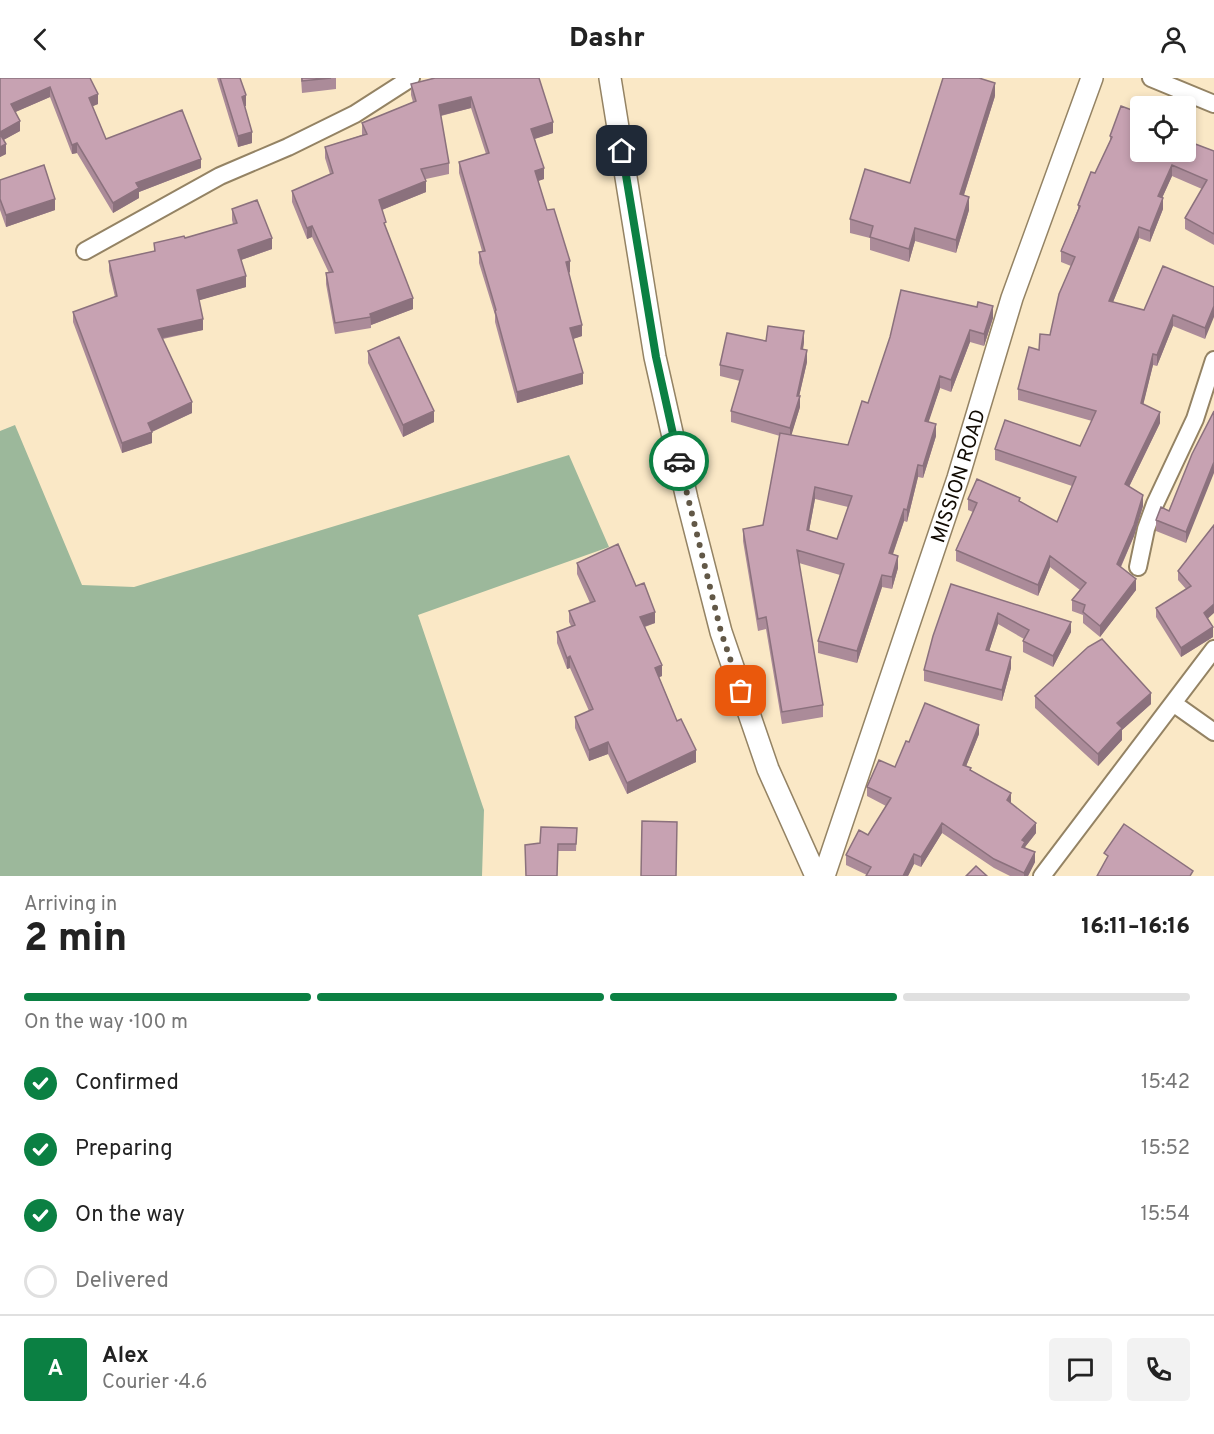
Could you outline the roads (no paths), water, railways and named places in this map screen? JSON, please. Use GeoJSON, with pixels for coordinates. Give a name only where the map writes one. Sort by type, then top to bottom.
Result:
{"type":"FeatureCollection","features":[{"type":"Feature","properties":{"kind":"street"},"geometry":{"type":"LineString","coordinates":[[86,251],[220,177],[355,114],[411,78]]}},
{"type":"Feature","properties":{"kind":"street"},"geometry":{"type":"LineString","coordinates":[[609,78],[656,357],[687,499],[721,632],[768,769],[816,876]]}},
{"type":"Feature","properties":{"kind":"street","name":"MISSION ROAD"},"geometry":{"type":"LineString","coordinates":[[824,876],[958,478],[1012,298],[1092,78]]}},
{"type":"Feature","properties":{"kind":"street"},"geometry":{"type":"LineString","coordinates":[[1151,78],[1214,104]]}},
{"type":"Feature","properties":{"kind":"street"},"geometry":{"type":"LineString","coordinates":[[1138,567],[1149,520],[1195,419],[1214,360]]}},
{"type":"Feature","properties":{"kind":"street"},"geometry":{"type":"LineString","coordinates":[[1042,876],[1214,649]]}},
{"type":"Feature","properties":{"kind":"street"},"geometry":{"type":"LineString","coordinates":[[1173,703],[1214,732]]}}]}
